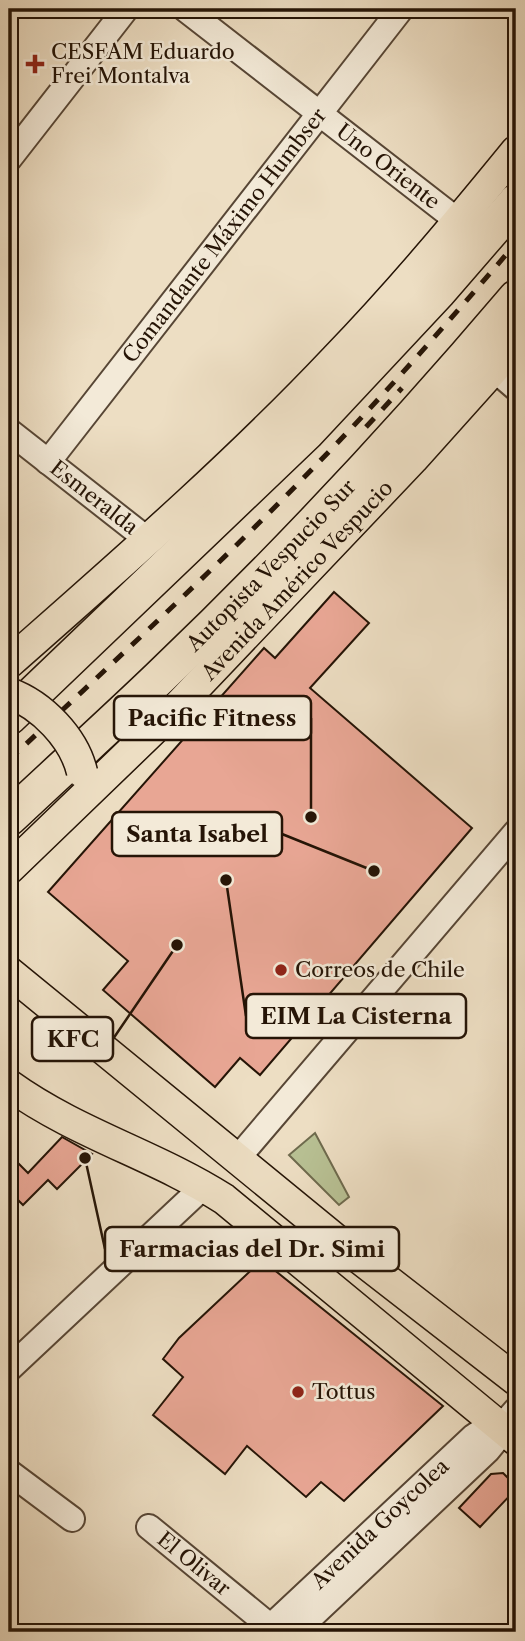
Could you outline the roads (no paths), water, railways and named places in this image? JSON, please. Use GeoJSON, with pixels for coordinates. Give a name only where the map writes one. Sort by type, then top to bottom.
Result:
{"type":"FeatureCollection","features":[{"type":"Feature","properties":{"kind":"highway"},"geometry":{"type":"LineString","coordinates":[[9,717],[307,432],[438,292],[516,202]]}},
{"type":"Feature","properties":{"kind":"highway","name":"Autopista Vespucio Sur"},"geometry":{"type":"LineString","coordinates":[[9,818],[161,676],[326,511],[432,396],[516,298]]}},
{"type":"Feature","properties":{"kind":"main road"},"geometry":{"type":"LineString","coordinates":[[9,663],[229,465],[335,360],[516,151]]}},
{"type":"Feature","properties":{"kind":"main road","name":"Avenida Américo Vespucio"},"geometry":{"type":"LineString","coordinates":[[9,869],[149,736],[338,540],[506,379],[516,344]]}},
{"type":"Feature","properties":{"kind":"main road"},"geometry":{"type":"LineString","coordinates":[[9,693],[35,706],[76,753],[82,772],[77,805]]}},
{"type":"Feature","properties":{"kind":"main road"},"geometry":{"type":"LineString","coordinates":[[12,972],[355,1255],[516,1380]]}},
{"type":"Feature","properties":{"kind":"main road"},"geometry":{"type":"LineString","coordinates":[[9,1085],[71,1124],[204,1186],[224,1199],[511,1425]]}},
{"type":"Feature","properties":{"kind":"street"},"geometry":{"type":"LineString","coordinates":[[11,151],[126,9]]}},
{"type":"Feature","properties":{"kind":"street","name":"Uno Oriente"},"geometry":{"type":"LineString","coordinates":[[185,9],[458,221]]}},
{"type":"Feature","properties":{"kind":"street","name":"Comandante Máximo Humbser"},"geometry":{"type":"LineString","coordinates":[[48,462],[401,9]]}},
{"type":"Feature","properties":{"kind":"street","name":"Esmeralda"},"geometry":{"type":"LineString","coordinates":[[9,431],[148,540]]}},
{"type":"Feature","properties":{"kind":"street"},"geometry":{"type":"LineString","coordinates":[[237,1159],[516,832]]}},
{"type":"Feature","properties":{"kind":"street"},"geometry":{"type":"LineString","coordinates":[[11,1363],[204,1186]]}},
{"type":"Feature","properties":{"kind":"street","name":"Avenida Goycolea"},"geometry":{"type":"LineString","coordinates":[[268,1630],[473,1437],[485,1429],[511,1425]]}},
{"type":"Feature","properties":{"kind":"street","name":"Avenida Goycolea"},"geometry":{"type":"LineString","coordinates":[[295,1632],[488,1450],[511,1425]]}},
{"type":"Feature","properties":{"kind":"street"},"geometry":{"type":"LineString","coordinates":[[9,1472],[72,1519]]}},
{"type":"Feature","properties":{"kind":"street","name":"El Olivar"},"geometry":{"type":"LineString","coordinates":[[149,1527],[268,1630]]}},
{"type":"Feature","properties":{"kind":"railway"},"geometry":{"type":"LineString","coordinates":[[9,760],[281,501],[394,382],[516,243]]}},
{"type":"Feature","properties":{"kind":"railway"},"geometry":{"type":"LineString","coordinates":[[366,427],[402,388]]}},
{"type":"Feature","properties":{"kind":"place","name":"CESFAM Eduardo Frei Montalva"},"geometry":{"type":"Point","coordinates":[35,64]}},
{"type":"Feature","properties":{"kind":"place","name":"Pacific Fitness"},"geometry":{"type":"Point","coordinates":[311,817]}},
{"type":"Feature","properties":{"kind":"place","name":"Santa Isabel"},"geometry":{"type":"Point","coordinates":[374,871]}},
{"type":"Feature","properties":{"kind":"place","name":"EIM La Cisterna"},"geometry":{"type":"Point","coordinates":[226,880]}},
{"type":"Feature","properties":{"kind":"place","name":"KFC"},"geometry":{"type":"Point","coordinates":[177,945]}},
{"type":"Feature","properties":{"kind":"place","name":"Correos de Chile"},"geometry":{"type":"Point","coordinates":[281,970]}},
{"type":"Feature","properties":{"kind":"place","name":"Farmacias del Dr. Simi"},"geometry":{"type":"Point","coordinates":[85,1158]}},
{"type":"Feature","properties":{"kind":"place","name":"Tottus"},"geometry":{"type":"Point","coordinates":[298,1392]}}]}
